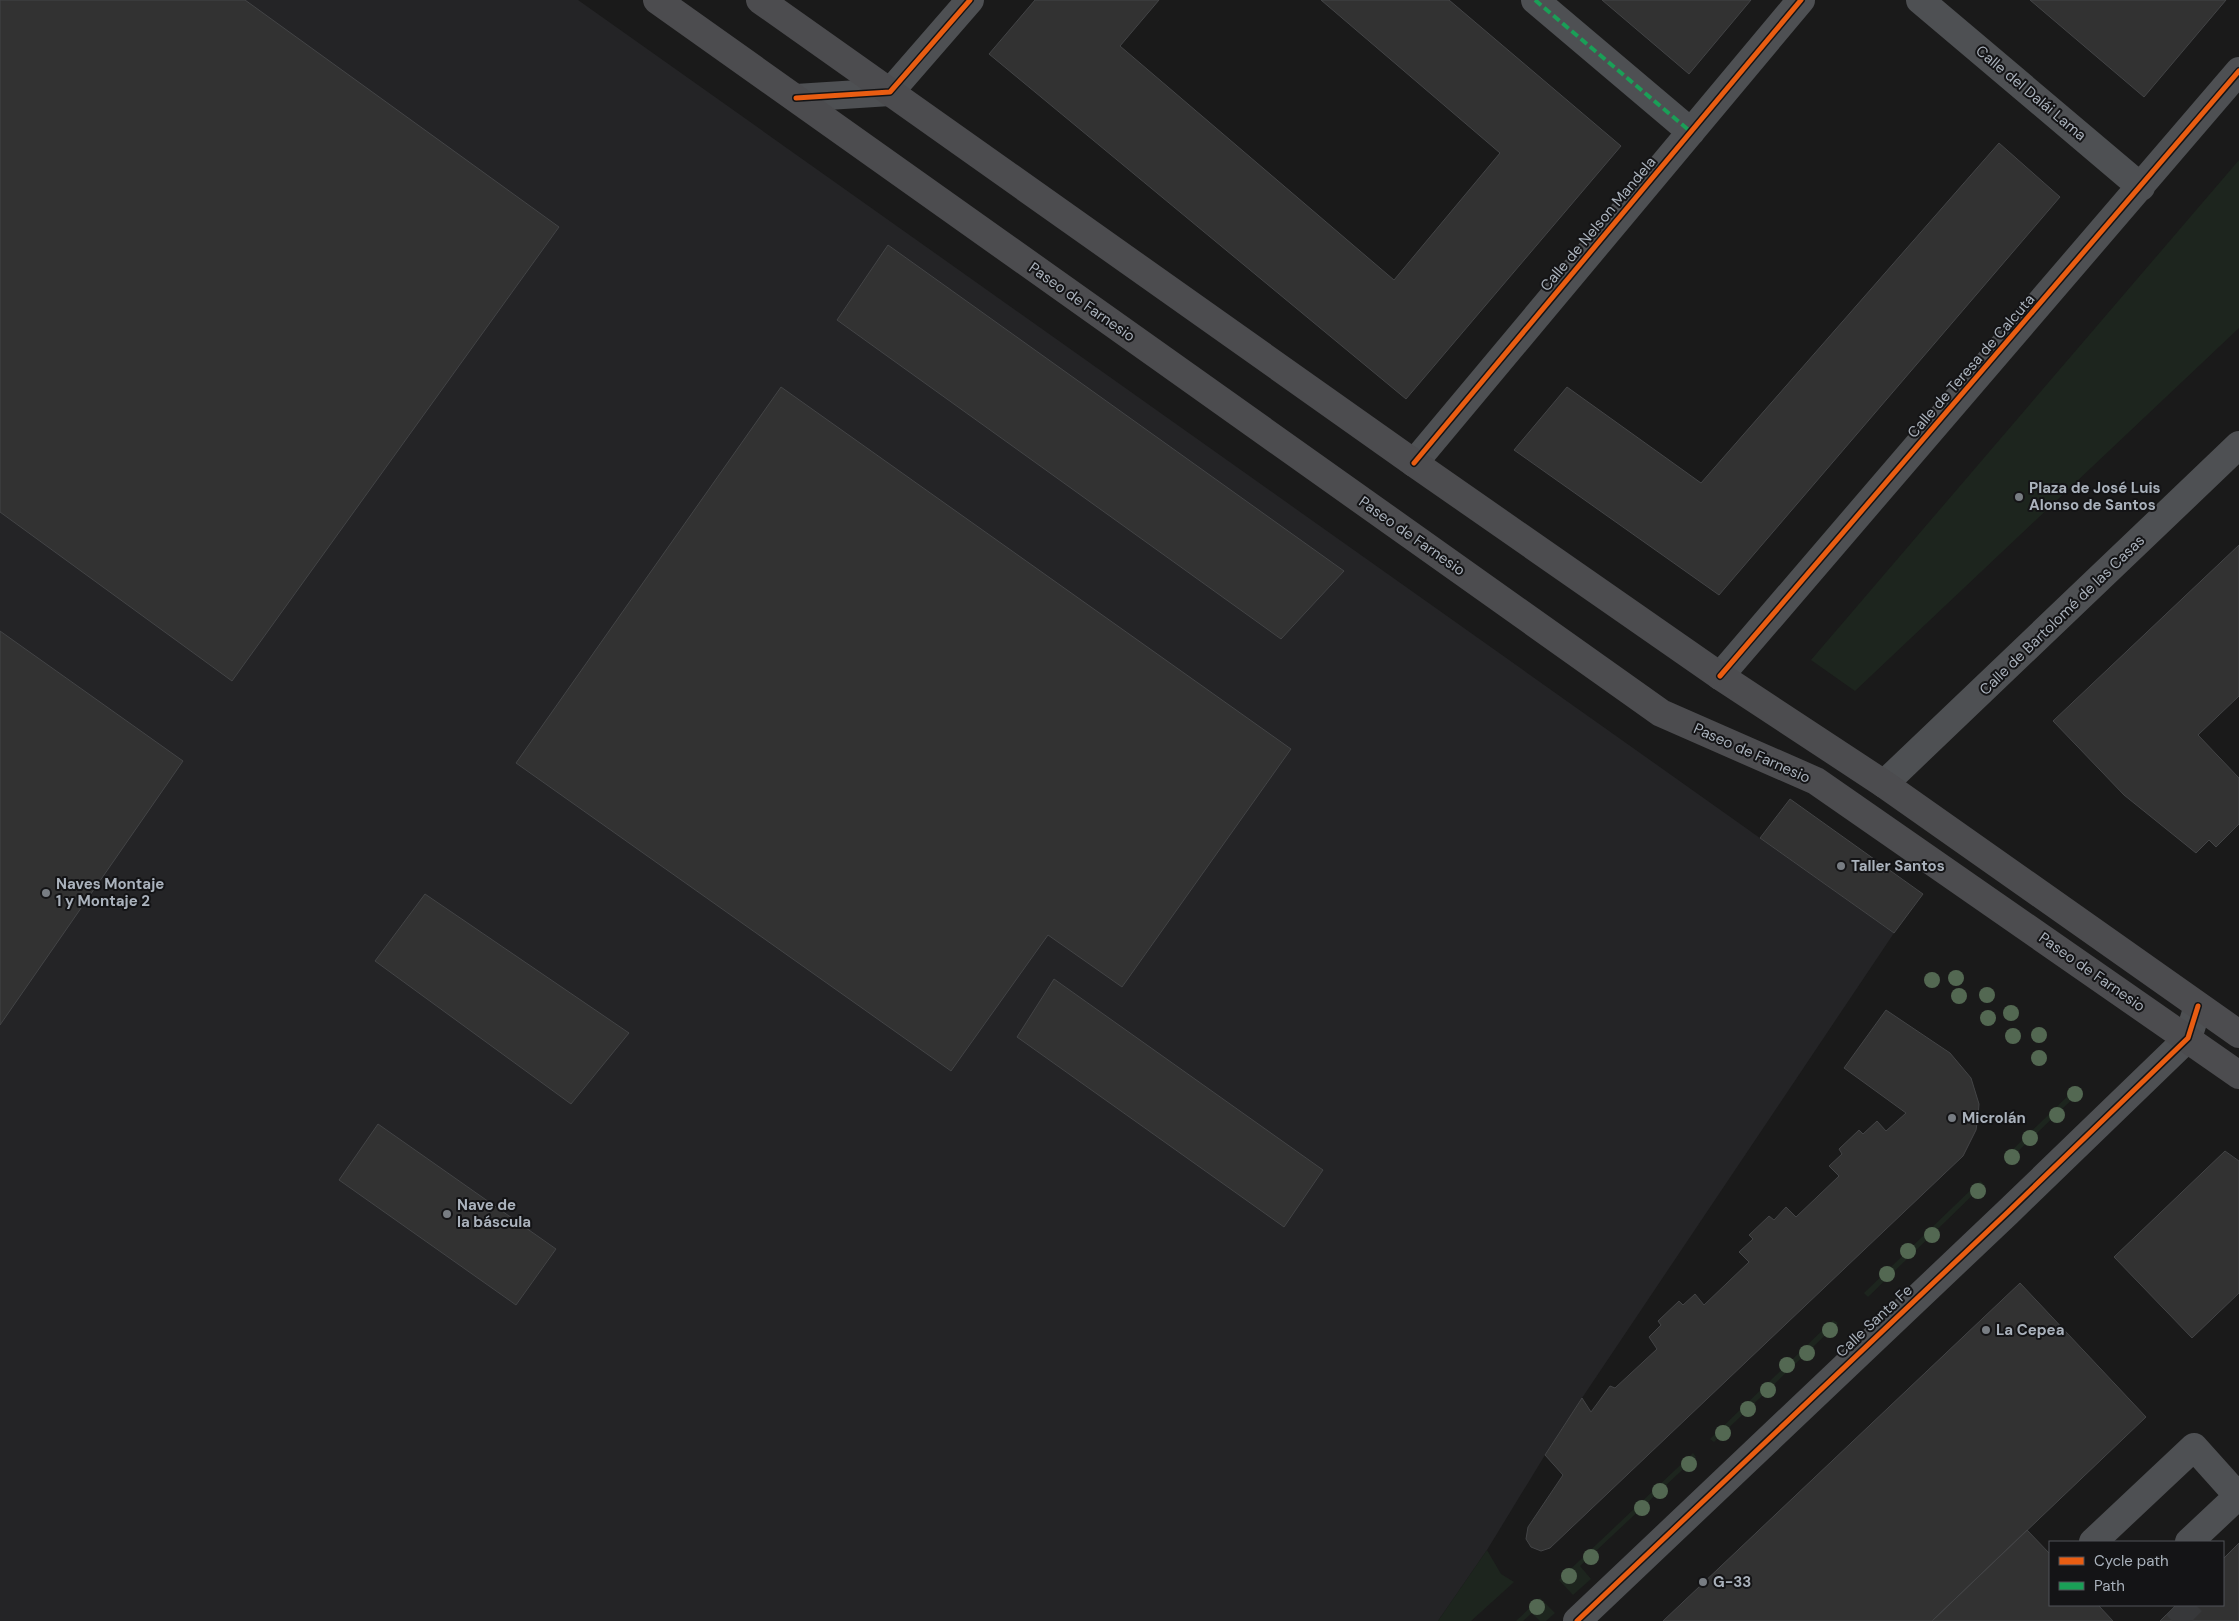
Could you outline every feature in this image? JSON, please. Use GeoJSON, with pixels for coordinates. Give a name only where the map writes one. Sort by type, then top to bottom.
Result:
{"type":"FeatureCollection","features":[{"type":"Feature","properties":{"kind":"main road","name":"Paseo de Farnesio"},"geometry":{"type":"LineString","coordinates":[[657,0],[1661,714],[1816,781],[2239,1075]]}},
{"type":"Feature","properties":{"kind":"main road"},"geometry":{"type":"LineString","coordinates":[[760,0],[1414,463],[1720,676],[1884,784],[2239,1034]]}},
{"type":"Feature","properties":{"kind":"street"},"geometry":{"type":"LineString","coordinates":[[1535,0],[1691,132]]}},
{"type":"Feature","properties":{"kind":"street","name":"Calle de Nelson Mandela"},"geometry":{"type":"LineString","coordinates":[[1414,463],[1801,0]]}},
{"type":"Feature","properties":{"kind":"street","name":"Calle del Dalái Lama"},"geometry":{"type":"LineString","coordinates":[[1920,0],[2141,187]]}},
{"type":"Feature","properties":{"kind":"street"},"geometry":{"type":"LineString","coordinates":[[796,98],[890,92],[961,5]]}},
{"type":"Feature","properties":{"kind":"street","name":"Calle de Teresa de Calcuta"},"geometry":{"type":"LineString","coordinates":[[1720,676],[2239,71]]}},
{"type":"Feature","properties":{"kind":"street","name":"Calle de Bartolomé de las Casas"},"geometry":{"type":"LineString","coordinates":[[1884,784],[2239,445]]}},
{"type":"Feature","properties":{"kind":"street"},"geometry":{"type":"LineString","coordinates":[[2188,1038],[2198,1006]]}},
{"type":"Feature","properties":{"kind":"street","name":"Calle Santa Fe"},"geometry":{"type":"LineString","coordinates":[[1576,1621],[2008,1212],[2188,1038]]}},
{"type":"Feature","properties":{"kind":"street"},"geometry":{"type":"LineString","coordinates":[[2094,1541],[2194,1447],[2238,1496],[2190,1541]]}},
{"type":"Feature","properties":{"kind":"shaded area"},"geometry":{"type":"Polygon","coordinates":[[[0,0],[578,0],[1894,933],[1582,1398],[1487,1550],[1438,1621],[0,1621],[0,0]]]}},
{"type":"Feature","properties":{"kind":"shaded area"},"geometry":{"type":"Polygon","coordinates":[[[2239,160],[2239,328],[1855,691],[1811,660],[2239,160]]]}},
{"type":"Feature","properties":{"kind":"shaded area"},"geometry":{"type":"Polygon","coordinates":[[[2077,1087],[2082,1090],[2012,1157],[2006,1156],[2077,1087]]]}},
{"type":"Feature","properties":{"kind":"shaded area"},"geometry":{"type":"Polygon","coordinates":[[[1980,1181],[1984,1184],[1868,1297],[1864,1293],[1980,1181]]]}},
{"type":"Feature","properties":{"kind":"shaded area"},"geometry":{"type":"Polygon","coordinates":[[[1833,1320],[1838,1323],[1714,1442],[1710,1439],[1833,1320]]]}},
{"type":"Feature","properties":{"kind":"shaded area"},"geometry":{"type":"Polygon","coordinates":[[[1693,1453],[1696,1457],[1580,1566],[1591,1579],[1573,1595],[1559,1580],[1693,1453]]]}},
{"type":"Feature","properties":{"kind":"shaded area"},"geometry":{"type":"Polygon","coordinates":[[[1487,1550],[1501,1574],[1514,1582],[1471,1621],[1438,1621],[1487,1550]]]}},
{"type":"Feature","properties":{"kind":"shaded area"},"geometry":{"type":"Polygon","coordinates":[[[1540,1598],[1555,1613],[1546,1621],[1540,1621],[1532,1613],[1523,1621],[1516,1621],[1540,1598]]]}},
{"type":"Feature","properties":{"kind":"building"},"geometry":{"type":"Polygon","coordinates":[[[0,0],[245,0],[559,227],[232,681],[0,512],[0,0]]]}},
{"type":"Feature","properties":{"kind":"building"},"geometry":{"type":"Polygon","coordinates":[[[1035,0],[1159,0],[1120,46],[1394,280],[1500,153],[1321,0],[1449,0],[1621,146],[1406,399],[989,54],[1035,0]]]}},
{"type":"Feature","properties":{"kind":"building"},"geometry":{"type":"Polygon","coordinates":[[[1602,0],[1751,0],[1689,74],[1602,0]]]}},
{"type":"Feature","properties":{"kind":"building"},"geometry":{"type":"Polygon","coordinates":[[[2030,0],[2226,0],[2144,97],[2030,0]]]}},
{"type":"Feature","properties":{"kind":"building"},"geometry":{"type":"Polygon","coordinates":[[[1999,143],[2060,197],[1719,595],[1514,450],[1567,387],[1701,483],[1999,143]]]}},
{"type":"Feature","properties":{"kind":"building"},"geometry":{"type":"Polygon","coordinates":[[[888,245],[1344,571],[1281,639],[837,320],[888,245]]]}},
{"type":"Feature","properties":{"kind":"building"},"geometry":{"type":"Polygon","coordinates":[[[781,387],[1291,749],[1122,987],[1048,935],[951,1071],[516,763],[781,387]]]}},
{"type":"Feature","properties":{"kind":"building"},"geometry":{"type":"Polygon","coordinates":[[[2239,545],[2239,696],[2198,735],[2239,778],[2239,824],[2216,847],[2209,840],[2196,853],[2124,795],[2053,721],[2239,545]]]}},
{"type":"Feature","properties":{"kind":"building","name":"Naves Montaje 1 y Montaje 2"},"geometry":{"type":"Polygon","coordinates":[[[0,631],[183,761],[0,1025],[0,631]]]}},
{"type":"Feature","properties":{"kind":"building","name":"Taller Santos"},"geometry":{"type":"Polygon","coordinates":[[[1790,799],[1923,894],[1894,933],[1760,838],[1790,799]]]}},
{"type":"Feature","properties":{"kind":"building"},"geometry":{"type":"Polygon","coordinates":[[[425,894],[629,1033],[571,1104],[375,961],[425,894]]]}},
{"type":"Feature","properties":{"kind":"building"},"geometry":{"type":"Polygon","coordinates":[[[1054,979],[1323,1170],[1284,1227],[1017,1037],[1054,979]]]}},
{"type":"Feature","properties":{"kind":"building"},"geometry":{"type":"Polygon","coordinates":[[[1886,1010],[1950,1053],[1971,1078],[1979,1104],[1978,1117],[1976,1130],[1963,1156],[1550,1548],[1541,1551],[1531,1547],[1526,1539],[1528,1527],[1563,1475],[1545,1455],[1582,1398],[1591,1412],[1610,1386],[1615,1388],[1657,1349],[1649,1337],[1661,1325],[1658,1321],[1679,1301],[1683,1305],[1695,1294],[1704,1305],[1749,1262],[1739,1252],[1753,1239],[1749,1235],[1769,1216],[1774,1220],[1786,1207],[1796,1217],[1839,1176],[1829,1166],[1842,1154],[1839,1149],[1859,1130],[1863,1134],[1877,1121],[1886,1131],[1906,1113],[1844,1068],[1886,1010]]]}},
{"type":"Feature","properties":{"kind":"building","name":"Nave de la báscula"},"geometry":{"type":"Polygon","coordinates":[[[378,1124],[556,1249],[516,1305],[339,1180],[378,1124]]]}},
{"type":"Feature","properties":{"kind":"building"},"geometry":{"type":"Polygon","coordinates":[[[2225,1151],[2239,1161],[2239,1293],[2192,1338],[2114,1257],[2225,1151]]]}},
{"type":"Feature","properties":{"kind":"building"},"geometry":{"type":"Polygon","coordinates":[[[2020,1283],[2146,1417],[1932,1621],[1663,1621],[2020,1283]]]}},
{"type":"Feature","properties":{"kind":"building"},"geometry":{"type":"Polygon","coordinates":[[[2027,1530],[2049,1553],[2049,1606],[2099,1606],[2113,1621],[1932,1621],[2027,1530]]]}},
{"type":"Feature","properties":{"kind":"building"},"geometry":{"type":"Polygon","coordinates":[[[2239,1543],[2239,1621],[2160,1621],[2175,1606],[2224,1606],[2224,1558],[2239,1543]]]}},
{"type":"Feature","properties":{"kind":"tunnel"},"geometry":{"type":"LineString","coordinates":[[2177,1606],[2192,1621]]}},
{"type":"Feature","properties":{"kind":"marked path"},"geometry":{"type":"LineString","coordinates":[[1535,0],[1691,132]]}},
{"type":"Feature","properties":{"kind":"cycle path"},"geometry":{"type":"LineString","coordinates":[[796,98],[890,92],[970,0]]}},
{"type":"Feature","properties":{"kind":"cycle path"},"geometry":{"type":"LineString","coordinates":[[1414,463],[1801,0]]}},
{"type":"Feature","properties":{"kind":"cycle path"},"geometry":{"type":"LineString","coordinates":[[1720,676],[2239,71]]}},
{"type":"Feature","properties":{"kind":"cycle path"},"geometry":{"type":"LineString","coordinates":[[1577,1621],[2008,1212],[2188,1038],[2198,1006]]}},
{"type":"Feature","properties":{"kind":"place","name":"Plaza de José Luis Alonso de Santos"},"geometry":{"type":"Point","coordinates":[2019,497]}},
{"type":"Feature","properties":{"kind":"place","name":"Taller Santos"},"geometry":{"type":"Point","coordinates":[1841,866]}},
{"type":"Feature","properties":{"kind":"place","name":"Naves Montaje 1 y Montaje 2"},"geometry":{"type":"Point","coordinates":[46,893]}},
{"type":"Feature","properties":{"kind":"place","name":"Microlán"},"geometry":{"type":"Point","coordinates":[1952,1118]}},
{"type":"Feature","properties":{"kind":"place","name":"Nave de la báscula"},"geometry":{"type":"Point","coordinates":[447,1214]}},
{"type":"Feature","properties":{"kind":"place","name":"La Cepea"},"geometry":{"type":"Point","coordinates":[1986,1330]}},
{"type":"Feature","properties":{"kind":"place","name":"G-33"},"geometry":{"type":"Point","coordinates":[1703,1582]}}]}
